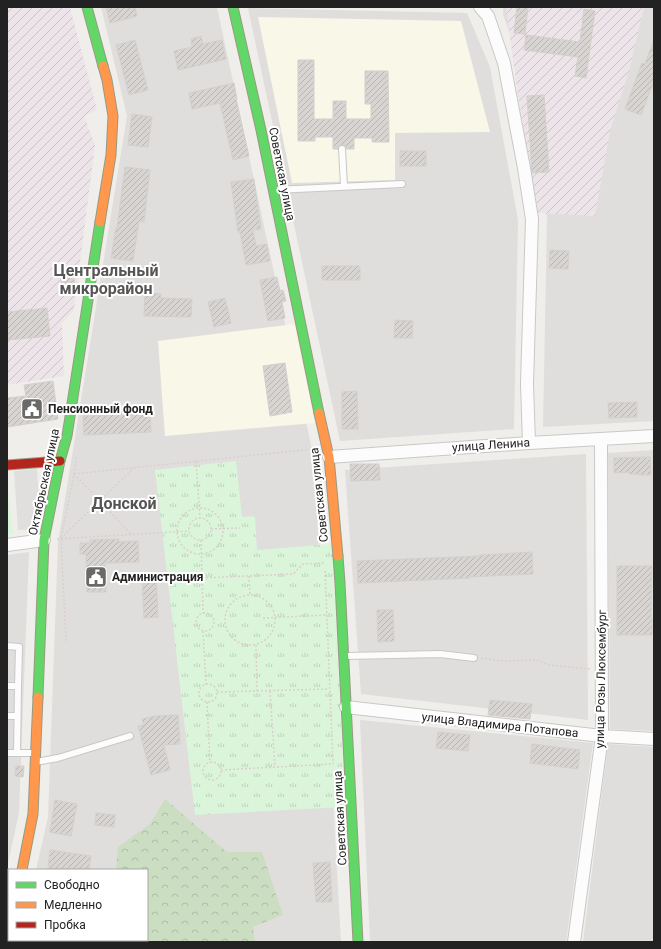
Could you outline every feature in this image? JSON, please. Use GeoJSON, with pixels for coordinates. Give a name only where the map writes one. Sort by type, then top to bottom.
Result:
{"type":"FeatureCollection","features":[{"type":"Feature","properties":{"kind":"street","name":"Октябрьская улица"},"geometry":{"type":"LineString","coordinates":[[22,869],[33,814],[44,540],[60,461],[67,436],[111,155],[112,108],[107,80],[88,7]]}},
{"type":"Feature","properties":{"kind":"street","name":"Советская улица"},"geometry":{"type":"LineString","coordinates":[[233,7],[259,122],[317,406],[328,452],[340,583],[358,942]]}},
{"type":"Feature","properties":{"kind":"street"},"geometry":{"type":"LineString","coordinates":[[485,10],[504,63],[532,219],[526,384],[529,443]]}},
{"type":"Feature","properties":{"kind":"street","name":"улица Ленина"},"geometry":{"type":"LineString","coordinates":[[328,452],[654,436]]}},
{"type":"Feature","properties":{"kind":"street","name":"улица Розы Люксембург"},"geometry":{"type":"LineString","coordinates":[[574,942],[602,736],[601,439]]}},
{"type":"Feature","properties":{"kind":"street"},"geometry":{"type":"LineString","coordinates":[[7,465],[60,461]]}},
{"type":"Feature","properties":{"kind":"street"},"geometry":{"type":"LineString","coordinates":[[7,545],[44,540]]}},
{"type":"Feature","properties":{"kind":"street","name":"улица Владимира Потапова"},"geometry":{"type":"LineString","coordinates":[[346,707],[602,736],[654,739]]}},
{"type":"Feature","properties":{"kind":"lane"},"geometry":{"type":"LineString","coordinates":[[342,149],[344,186]]}},
{"type":"Feature","properties":{"kind":"lane"},"geometry":{"type":"LineString","coordinates":[[273,190],[402,184]]}},
{"type":"Feature","properties":{"kind":"lane"},"geometry":{"type":"LineString","coordinates":[[7,646],[19,647],[17,753]]}},
{"type":"Feature","properties":{"kind":"lane"},"geometry":{"type":"LineString","coordinates":[[344,656],[440,654],[474,658]]}},
{"type":"Feature","properties":{"kind":"lane"},"geometry":{"type":"LineString","coordinates":[[7,686],[18,686]]}},
{"type":"Feature","properties":{"kind":"lane"},"geometry":{"type":"LineString","coordinates":[[7,716],[17,716]]}},
{"type":"Feature","properties":{"kind":"lane"},"geometry":{"type":"LineString","coordinates":[[7,753],[17,753],[35,757],[58,758],[130,736]]}},
{"type":"Feature","properties":{"kind":"path"},"geometry":{"type":"LineString","coordinates":[[66,641],[61,538],[74,474],[77,451]]}},
{"type":"Feature","properties":{"kind":"path"},"geometry":{"type":"LineString","coordinates":[[74,474],[196,461],[328,452]]}},
{"type":"Feature","properties":{"kind":"path"},"geometry":{"type":"LineString","coordinates":[[196,461],[200,518]]}},
{"type":"Feature","properties":{"kind":"path"},"geometry":{"type":"LineString","coordinates":[[61,538],[135,467]]}},
{"type":"Feature","properties":{"kind":"path"},"geometry":{"type":"LineString","coordinates":[[74,474],[131,534]]}},
{"type":"Feature","properties":{"kind":"path"},"geometry":{"type":"LineString","coordinates":[[199,507],[215,513],[222,523],[223,529],[221,541],[217,546],[207,553],[201,554],[184,548],[178,538],[177,526],[183,515],[193,508],[199,507]]}},
{"type":"Feature","properties":{"kind":"path"},"geometry":{"type":"LineString","coordinates":[[200,518],[209,523],[211,529],[208,536],[201,540],[193,538],[189,531],[193,521],[200,518]]}},
{"type":"Feature","properties":{"kind":"path"},"geometry":{"type":"LineString","coordinates":[[211,529],[240,528]]}},
{"type":"Feature","properties":{"kind":"path"},"geometry":{"type":"LineString","coordinates":[[44,540],[189,531]]}},
{"type":"Feature","properties":{"kind":"path"},"geometry":{"type":"LineString","coordinates":[[201,540],[203,613]]}},
{"type":"Feature","properties":{"kind":"path"},"geometry":{"type":"LineString","coordinates":[[202,578],[293,574],[303,564],[324,563]]}},
{"type":"Feature","properties":{"kind":"path"},"geometry":{"type":"LineString","coordinates":[[221,770],[333,764],[324,570]]}},
{"type":"Feature","properties":{"kind":"path"},"geometry":{"type":"LineString","coordinates":[[249,576],[250,595]]}},
{"type":"Feature","properties":{"kind":"path"},"geometry":{"type":"LineString","coordinates":[[247,595],[255,595],[267,602],[274,612],[274,618],[275,621],[273,630],[268,637],[262,642],[247,645],[233,639],[226,626],[225,619],[227,610],[232,603],[238,598],[247,595]]}},
{"type":"Feature","properties":{"kind":"path"},"geometry":{"type":"LineString","coordinates":[[203,631],[211,629],[214,624],[213,618],[209,614],[203,613],[198,616],[196,622],[198,627],[203,631],[206,685]]}},
{"type":"Feature","properties":{"kind":"path"},"geometry":{"type":"LineString","coordinates":[[263,618],[327,615]]}},
{"type":"Feature","properties":{"kind":"path"},"geometry":{"type":"LineString","coordinates":[[256,644],[257,691]]}},
{"type":"Feature","properties":{"kind":"path"},"geometry":{"type":"LineString","coordinates":[[474,658],[536,660],[549,665],[602,670]]}},
{"type":"Feature","properties":{"kind":"path"},"geometry":{"type":"LineString","coordinates":[[209,684],[214,687],[217,692],[216,698],[211,702],[203,701],[199,694],[201,688],[209,684]]}},
{"type":"Feature","properties":{"kind":"path"},"geometry":{"type":"LineString","coordinates":[[217,692],[330,689]]}},
{"type":"Feature","properties":{"kind":"path"},"geometry":{"type":"LineString","coordinates":[[270,690],[275,767]]}},
{"type":"Feature","properties":{"kind":"path"},"geometry":{"type":"LineString","coordinates":[[207,702],[210,763]]}},
{"type":"Feature","properties":{"kind":"path"},"geometry":{"type":"LineString","coordinates":[[210,763],[216,763],[221,770],[220,776],[213,780],[207,779],[204,774],[204,769],[207,764],[210,763]]}},
{"type":"Feature","properties":{"kind":"shaded area"},"geometry":{"type":"Polygon","coordinates":[[[7,7],[70,7],[97,110],[84,116],[95,145],[74,310],[62,323],[64,376],[7,385],[7,7]]]}},
{"type":"Feature","properties":{"kind":"shaded area"},"geometry":{"type":"Polygon","coordinates":[[[101,7],[217,7],[314,459],[341,942],[19,942],[148,941],[148,869],[36,869],[48,817],[58,542],[127,116],[101,7]]]}},
{"type":"Feature","properties":{"kind":"shaded area"},"geometry":{"type":"Polygon","coordinates":[[[503,7],[654,7],[654,421],[543,427],[547,217],[519,60],[503,14],[503,7]]]}},
{"type":"Feature","properties":{"kind":"shaded area"},"geometry":{"type":"Polygon","coordinates":[[[506,7],[644,7],[629,71],[610,131],[595,216],[538,213],[517,89],[506,7]]]}},
{"type":"Feature","properties":{"kind":"shaded area"},"geometry":{"type":"Polygon","coordinates":[[[248,8],[467,13],[490,67],[518,220],[514,429],[340,441],[248,8]]]}},
{"type":"Feature","properties":{"kind":"shaded area"},"geometry":{"type":"Polygon","coordinates":[[[258,17],[461,21],[490,132],[395,133],[395,180],[292,183],[258,17]]]}},
{"type":"Feature","properties":{"kind":"shaded area"},"geometry":{"type":"Polygon","coordinates":[[[295,324],[315,423],[165,436],[158,341],[295,324]]]}},
{"type":"Feature","properties":{"kind":"shaded area"},"geometry":{"type":"Polygon","coordinates":[[[654,450],[654,731],[610,729],[608,453],[654,450]]]}},
{"type":"Feature","properties":{"kind":"shaded area"},"geometry":{"type":"Polygon","coordinates":[[[586,454],[588,720],[361,694],[345,470],[586,454]]]}},
{"type":"Feature","properties":{"kind":"shaded area"},"geometry":{"type":"Polygon","coordinates":[[[37,469],[41,529],[18,530],[14,471],[37,469]]]}},
{"type":"Feature","properties":{"kind":"shaded area"},"geometry":{"type":"Polygon","coordinates":[[[29,552],[19,813],[7,868],[7,555],[29,552]]]}},
{"type":"Feature","properties":{"kind":"shaded area"},"geometry":{"type":"Polygon","coordinates":[[[360,720],[593,743],[566,942],[370,942],[360,720]]]}},
{"type":"Feature","properties":{"kind":"shaded area"},"geometry":{"type":"Polygon","coordinates":[[[608,744],[654,747],[654,942],[583,942],[608,744]]]}},
{"type":"Feature","properties":{"kind":"green space"},"geometry":{"type":"Polygon","coordinates":[[[236,461],[242,517],[255,516],[257,550],[332,544],[345,807],[195,815],[155,470],[236,461]]]}},
{"type":"Feature","properties":{"kind":"green space"},"geometry":{"type":"Polygon","coordinates":[[[7,480],[13,534],[7,535],[7,480]]]}},
{"type":"Feature","properties":{"kind":"green space"},"geometry":{"type":"Polygon","coordinates":[[[165,799],[227,852],[262,852],[283,915],[253,927],[255,942],[108,942],[148,941],[148,869],[116,869],[118,847],[150,824],[165,799]]]}},
{"type":"Feature","properties":{"kind":"building"},"geometry":{"type":"Polygon","coordinates":[[[106,7],[135,7],[137,16],[110,23],[106,7]]]}},
{"type":"Feature","properties":{"kind":"building"},"geometry":{"type":"Polygon","coordinates":[[[517,7],[528,7],[525,34],[514,33],[517,7]]]}},
{"type":"Feature","properties":{"kind":"building"},"geometry":{"type":"Polygon","coordinates":[[[584,9],[595,11],[586,78],[575,76],[578,57],[524,50],[526,35],[580,42],[584,9]]]}},
{"type":"Feature","properties":{"kind":"building"},"geometry":{"type":"Polygon","coordinates":[[[201,36],[203,44],[222,40],[226,59],[178,70],[174,51],[192,47],[191,39],[201,36]]]}},
{"type":"Feature","properties":{"kind":"building"},"geometry":{"type":"Polygon","coordinates":[[[135,40],[148,90],[129,95],[116,45],[135,40]]]}},
{"type":"Feature","properties":{"kind":"building"},"geometry":{"type":"Polygon","coordinates":[[[653,42],[654,81],[641,115],[625,109],[642,63],[645,64],[653,42]]]}},
{"type":"Feature","properties":{"kind":"building"},"geometry":{"type":"Polygon","coordinates":[[[298,60],[314,60],[314,119],[333,119],[333,101],[346,101],[346,119],[371,119],[371,104],[365,104],[365,71],[388,71],[389,142],[372,142],[372,138],[354,138],[354,149],[346,149],[346,146],[339,145],[338,149],[333,149],[333,137],[315,137],[315,141],[298,141],[298,60]]]}},
{"type":"Feature","properties":{"kind":"building"},"geometry":{"type":"Polygon","coordinates":[[[234,83],[236,99],[249,156],[233,160],[220,103],[192,109],[189,93],[234,83]]]}},
{"type":"Feature","properties":{"kind":"building"},"geometry":{"type":"Polygon","coordinates":[[[544,95],[549,172],[532,173],[527,96],[544,95]]]}},
{"type":"Feature","properties":{"kind":"building"},"geometry":{"type":"Polygon","coordinates":[[[132,114],[152,117],[148,147],[128,145],[132,114]]]}},
{"type":"Feature","properties":{"kind":"building"},"geometry":{"type":"Polygon","coordinates":[[[400,151],[426,151],[426,166],[400,166],[400,151]]]}},
{"type":"Feature","properties":{"kind":"building"},"geometry":{"type":"Polygon","coordinates":[[[125,167],[150,170],[144,222],[139,221],[133,261],[111,258],[116,227],[117,228],[125,167]]]}},
{"type":"Feature","properties":{"kind":"building"},"geometry":{"type":"Polygon","coordinates":[[[254,179],[261,229],[253,230],[256,246],[267,244],[270,261],[246,265],[240,232],[238,232],[231,182],[254,179]]]}},
{"type":"Feature","properties":{"kind":"building"},"geometry":{"type":"Polygon","coordinates":[[[550,250],[569,251],[568,269],[549,268],[550,250]]]}},
{"type":"Feature","properties":{"kind":"building"},"geometry":{"type":"Polygon","coordinates":[[[322,266],[360,266],[360,280],[322,280],[322,266]]]}},
{"type":"Feature","properties":{"kind":"building"},"geometry":{"type":"Polygon","coordinates":[[[73,272],[76,293],[63,295],[60,274],[73,272]]]}},
{"type":"Feature","properties":{"kind":"building"},"geometry":{"type":"Polygon","coordinates":[[[277,277],[280,291],[283,290],[286,301],[282,302],[285,318],[268,321],[260,280],[277,277]]]}},
{"type":"Feature","properties":{"kind":"building"},"geometry":{"type":"Polygon","coordinates":[[[145,293],[161,294],[160,298],[192,299],[191,317],[144,316],[145,293]]]}},
{"type":"Feature","properties":{"kind":"building"},"geometry":{"type":"Polygon","coordinates":[[[225,298],[231,323],[214,327],[208,302],[225,298]]]}},
{"type":"Feature","properties":{"kind":"building"},"geometry":{"type":"Polygon","coordinates":[[[47,308],[50,336],[7,340],[7,312],[47,308]]]}},
{"type":"Feature","properties":{"kind":"building"},"geometry":{"type":"Polygon","coordinates":[[[395,320],[413,321],[412,338],[394,338],[395,320]]]}},
{"type":"Feature","properties":{"kind":"building"},"geometry":{"type":"Polygon","coordinates":[[[285,363],[292,412],[270,416],[263,366],[285,363]]]}},
{"type":"Feature","properties":{"kind":"building","name":"Пенсионный фонд"},"geometry":{"type":"Polygon","coordinates":[[[53,381],[58,419],[7,427],[7,398],[26,396],[24,385],[53,381]]]}},
{"type":"Feature","properties":{"kind":"building"},"geometry":{"type":"Polygon","coordinates":[[[357,391],[358,429],[342,429],[342,392],[357,391]]]}},
{"type":"Feature","properties":{"kind":"building"},"geometry":{"type":"Polygon","coordinates":[[[637,402],[637,417],[609,418],[608,403],[637,402]]]}},
{"type":"Feature","properties":{"kind":"building"},"geometry":{"type":"Polygon","coordinates":[[[121,407],[122,414],[150,412],[151,432],[84,435],[83,416],[112,415],[111,408],[121,407]]]}},
{"type":"Feature","properties":{"kind":"building"},"geometry":{"type":"Polygon","coordinates":[[[650,457],[651,475],[629,474],[629,472],[614,473],[614,458],[650,457]]]}},
{"type":"Feature","properties":{"kind":"building"},"geometry":{"type":"Polygon","coordinates":[[[350,464],[379,464],[380,480],[351,481],[350,464]]]}},
{"type":"Feature","properties":{"kind":"building","name":"Администрация"},"geometry":{"type":"Polygon","coordinates":[[[119,539],[119,542],[138,541],[139,562],[105,563],[106,592],[87,592],[86,554],[80,554],[80,543],[90,543],[90,540],[119,539]]]}},
{"type":"Feature","properties":{"kind":"building"},"geometry":{"type":"Polygon","coordinates":[[[532,552],[533,574],[358,583],[357,561],[480,556],[532,552]]]}},
{"type":"Feature","properties":{"kind":"building"},"geometry":{"type":"Polygon","coordinates":[[[617,566],[652,566],[652,635],[617,635],[617,566]]]}},
{"type":"Feature","properties":{"kind":"building"},"geometry":{"type":"Polygon","coordinates":[[[142,576],[156,576],[158,617],[144,618],[142,576]]]}},
{"type":"Feature","properties":{"kind":"building"},"geometry":{"type":"Polygon","coordinates":[[[377,610],[393,610],[394,641],[378,642],[377,610]]]}},
{"type":"Feature","properties":{"kind":"building"},"geometry":{"type":"Polygon","coordinates":[[[490,700],[532,704],[530,719],[488,715],[490,700]]]}},
{"type":"Feature","properties":{"kind":"building"},"geometry":{"type":"Polygon","coordinates":[[[178,715],[180,744],[164,745],[170,770],[151,775],[138,726],[144,725],[142,719],[155,716],[178,715]]]}},
{"type":"Feature","properties":{"kind":"building"},"geometry":{"type":"Polygon","coordinates":[[[438,732],[470,735],[468,751],[436,748],[438,732]]]}},
{"type":"Feature","properties":{"kind":"building"},"geometry":{"type":"Polygon","coordinates":[[[532,744],[580,750],[578,769],[530,763],[532,744]]]}},
{"type":"Feature","properties":{"kind":"building"},"geometry":{"type":"Polygon","coordinates":[[[16,766],[24,766],[23,777],[15,776],[16,766]]]}},
{"type":"Feature","properties":{"kind":"building"},"geometry":{"type":"Polygon","coordinates":[[[55,800],[77,804],[71,836],[50,832],[55,800]]]}},
{"type":"Feature","properties":{"kind":"building"},"geometry":{"type":"Polygon","coordinates":[[[96,813],[115,815],[114,827],[95,825],[96,813]]]}},
{"type":"Feature","properties":{"kind":"building"},"geometry":{"type":"Polygon","coordinates":[[[50,850],[91,856],[89,869],[48,868],[50,850]]]}},
{"type":"Feature","properties":{"kind":"building"},"geometry":{"type":"Polygon","coordinates":[[[330,862],[332,902],[316,902],[313,863],[330,862]]]}},
{"type":"Feature","properties":{"kind":"traffic: fast"},"geometry":{"type":"LineString","coordinates":[[87,7],[103,66]]}},
{"type":"Feature","properties":{"kind":"traffic: fast"},"geometry":{"type":"LineString","coordinates":[[233,7],[261,130],[319,413]]}},
{"type":"Feature","properties":{"kind":"traffic: fast"},"geometry":{"type":"LineString","coordinates":[[38,697],[44,540],[60,461],[67,436],[100,222]]}},
{"type":"Feature","properties":{"kind":"traffic: fast"},"geometry":{"type":"LineString","coordinates":[[338,556],[358,942]]}},
{"type":"Feature","properties":{"kind":"traffic: slow"},"geometry":{"type":"LineString","coordinates":[[100,222],[111,155],[113,116],[103,66]]}},
{"type":"Feature","properties":{"kind":"traffic: slow"},"geometry":{"type":"LineString","coordinates":[[319,413],[329,457],[338,556]]}},
{"type":"Feature","properties":{"kind":"traffic: slow"},"geometry":{"type":"LineString","coordinates":[[22,869],[33,814],[38,697]]}},
{"type":"Feature","properties":{"kind":"traffic: jam"},"geometry":{"type":"LineString","coordinates":[[7,465],[60,461]]}},
{"type":"Feature","properties":{"kind":"place","name":"Пенсионный фонд"},"geometry":{"type":"Point","coordinates":[32,409]}},
{"type":"Feature","properties":{"kind":"place","name":"Администрация"},"geometry":{"type":"Point","coordinates":[96,577]}},
{"type":"Feature","properties":{"kind":"district","name":"Центральный микрорайон"},"geometry":{"type":"Point","coordinates":[106,279]}},
{"type":"Feature","properties":{"kind":"district","name":"Донской"},"geometry":{"type":"Point","coordinates":[124,503]}}]}
